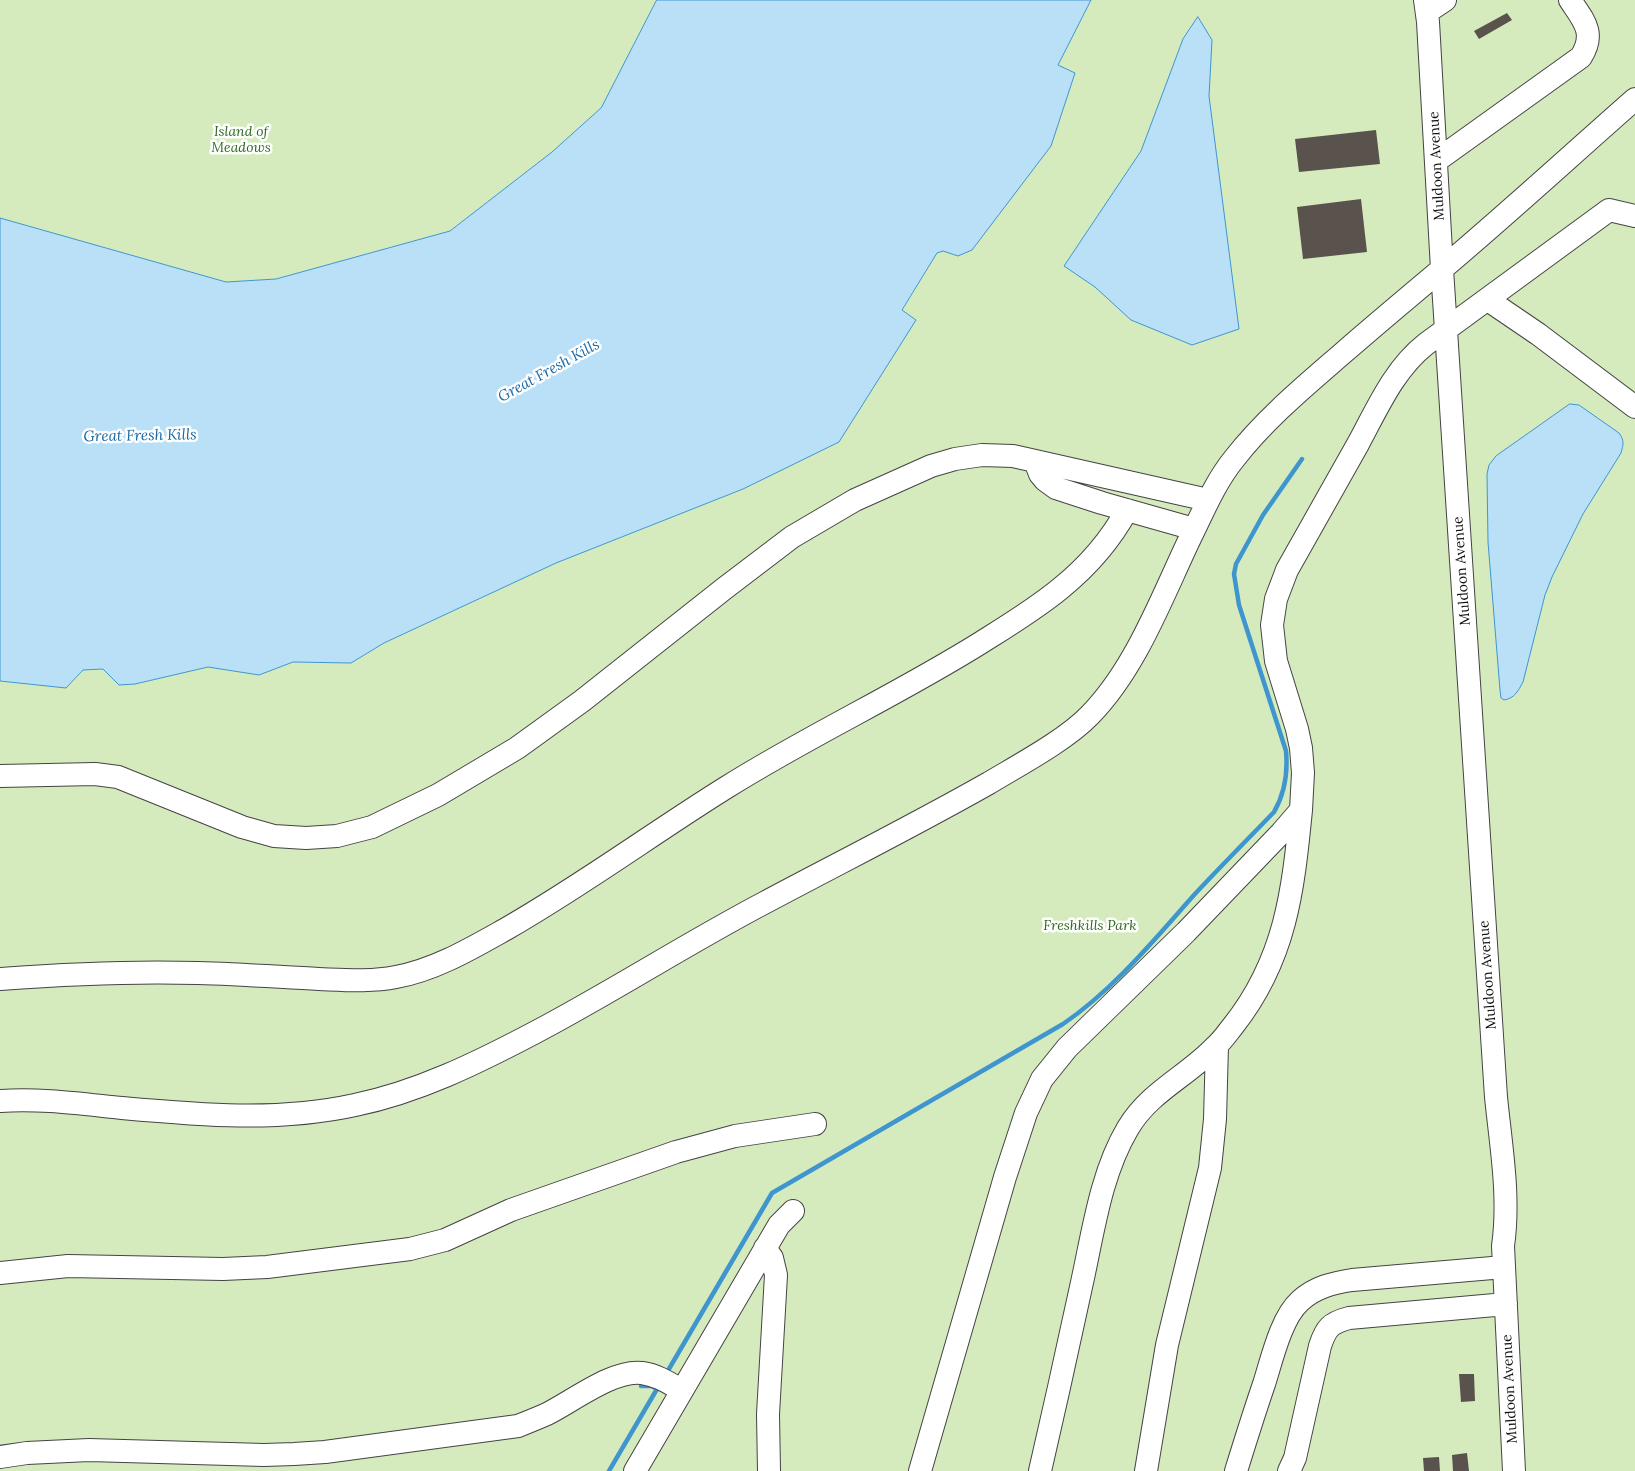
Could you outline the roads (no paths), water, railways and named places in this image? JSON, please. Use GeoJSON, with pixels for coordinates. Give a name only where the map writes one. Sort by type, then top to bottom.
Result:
{"type":"FeatureCollection","features":[{"type":"Feature","properties":{"kind":"street"},"geometry":{"type":"LineString","coordinates":[[1436,161],[1581,57],[1587,47],[1589,36],[1585,23],[1570,0]]}},
{"type":"Feature","properties":{"kind":"street","name":"Muldoon Avenue"},"geometry":{"type":"LineString","coordinates":[[1432,4],[1436,161],[1442,269],[1496,1097],[1500,1142],[1505,1170],[1506,1228],[1504,1257],[1514,1471]]}},
{"type":"Feature","properties":{"kind":"street"},"geometry":{"type":"LineString","coordinates":[[0,1101],[61,1102],[236,1116],[302,1114],[358,1105],[414,1088],[489,1057],[582,1007],[749,911],[965,796],[1062,738],[1089,717],[1130,660],[1149,626],[1208,500],[1225,470],[1238,453],[1291,397],[1442,269],[1635,99]]}},
{"type":"Feature","properties":{"kind":"street"},"geometry":{"type":"LineString","coordinates":[[1040,1471],[1096,1219],[1110,1170],[1128,1128],[1146,1103],[1217,1046],[1241,1016],[1258,991],[1282,934],[1290,902],[1304,773],[1297,729],[1276,661],[1273,641],[1272,625],[1276,599],[1287,570],[1380,404],[1403,366],[1413,354],[1609,210],[1635,216]]}},
{"type":"Feature","properties":{"kind":"street"},"geometry":{"type":"LineString","coordinates":[[1488,300],[1538,334],[1635,407]]}},
{"type":"Feature","properties":{"kind":"street"},"geometry":{"type":"LineString","coordinates":[[0,776],[95,774],[118,777],[242,826],[274,836],[306,838],[337,836],[372,827],[438,794],[517,748],[582,701],[724,588],[792,537],[855,500],[931,466],[955,459],[982,455],[1013,456],[1208,500]]}},
{"type":"Feature","properties":{"kind":"street"},"geometry":{"type":"LineString","coordinates":[[1035,461],[1040,474],[1056,488],[1194,529]]}},
{"type":"Feature","properties":{"kind":"street"},"geometry":{"type":"LineString","coordinates":[[0,979],[58,974],[197,973],[376,980],[419,971],[479,944],[526,918],[613,863],[726,787],[938,669],[1031,610],[1061,588],[1087,565],[1107,542],[1127,510]]}},
{"type":"Feature","properties":{"kind":"street"},"geometry":{"type":"LineString","coordinates":[[920,1471],[1005,1177],[1026,1114],[1042,1079],[1072,1042],[1186,932],[1282,832],[1300,810]]}},
{"type":"Feature","properties":{"kind":"street"},"geometry":{"type":"LineString","coordinates":[[1146,1471],[1167,1344],[1210,1168],[1215,1119],[1217,1046]]}},
{"type":"Feature","properties":{"kind":"street"},"geometry":{"type":"LineString","coordinates":[[0,1273],[68,1266],[223,1269],[267,1267],[410,1249],[444,1240],[511,1210],[676,1152],[735,1136],[814,1124]]}},
{"type":"Feature","properties":{"kind":"street"},"geometry":{"type":"LineString","coordinates":[[634,1471],[779,1225],[794,1211]]}},
{"type":"Feature","properties":{"kind":"street"},"geometry":{"type":"LineString","coordinates":[[765,1248],[772,1258],[776,1275],[768,1414],[769,1471]]}},
{"type":"Feature","properties":{"kind":"street"},"geometry":{"type":"LineString","coordinates":[[1236,1471],[1286,1319],[1298,1302],[1312,1291],[1331,1283],[1504,1257]]}},
{"type":"Feature","properties":{"kind":"street"},"geometry":{"type":"LineString","coordinates":[[1289,1471],[1295,1458],[1320,1346],[1328,1328],[1336,1322],[1349,1318],[1506,1304]]}},
{"type":"Feature","properties":{"kind":"street"},"geometry":{"type":"LineString","coordinates":[[0,1458],[27,1453],[82,1450],[264,1455],[325,1452],[518,1426],[546,1414],[624,1373],[651,1374],[681,1390]]}},
{"type":"Feature","properties":{"kind":"water","name":"Great Fresh Kills"},"geometry":{"type":"Polygon","coordinates":[[[657,0],[1091,0],[1058,65],[1075,73],[1051,146],[972,250],[958,256],[943,251],[937,253],[902,310],[916,320],[839,442],[743,489],[556,563],[384,643],[351,663],[293,662],[259,675],[208,667],[135,684],[119,685],[103,669],[83,670],[66,688],[0,681],[0,218],[226,282],[276,279],[450,231],[552,152],[601,108],[657,0]]]}},
{"type":"Feature","properties":{"kind":"water"},"geometry":{"type":"Polygon","coordinates":[[[1198,17],[1212,40],[1209,96],[1239,329],[1192,345],[1131,320],[1095,287],[1064,266],[1141,151],[1183,39],[1198,17]]]}},
{"type":"Feature","properties":{"kind":"water"},"geometry":{"type":"Polygon","coordinates":[[[1570,404],[1579,405],[1619,433],[1623,441],[1621,453],[1583,514],[1552,577],[1545,595],[1523,682],[1514,696],[1504,700],[1501,698],[1500,690],[1488,542],[1487,474],[1489,465],[1496,456],[1570,404]]]}},
{"type":"Feature","properties":{"kind":"waterway"},"geometry":{"type":"LineString","coordinates":[[666,1374],[772,1193],[1063,1024],[1082,1010],[1132,964],[1194,895],[1274,812],[1281,798],[1285,783],[1286,751],[1239,605],[1234,574],[1236,564],[1263,515],[1302,459]]}},
{"type":"Feature","properties":{"kind":"waterway"},"geometry":{"type":"LineString","coordinates":[[609,1471],[657,1389],[652,1386],[641,1386]]}},
{"type":"Feature","properties":{"kind":"park label","name":"Island of Meadows"},"geometry":{"type":"Point","coordinates":[241,140]}},
{"type":"Feature","properties":{"kind":"park label","name":"Freshkills Park"},"geometry":{"type":"Point","coordinates":[1090,926]}}]}
